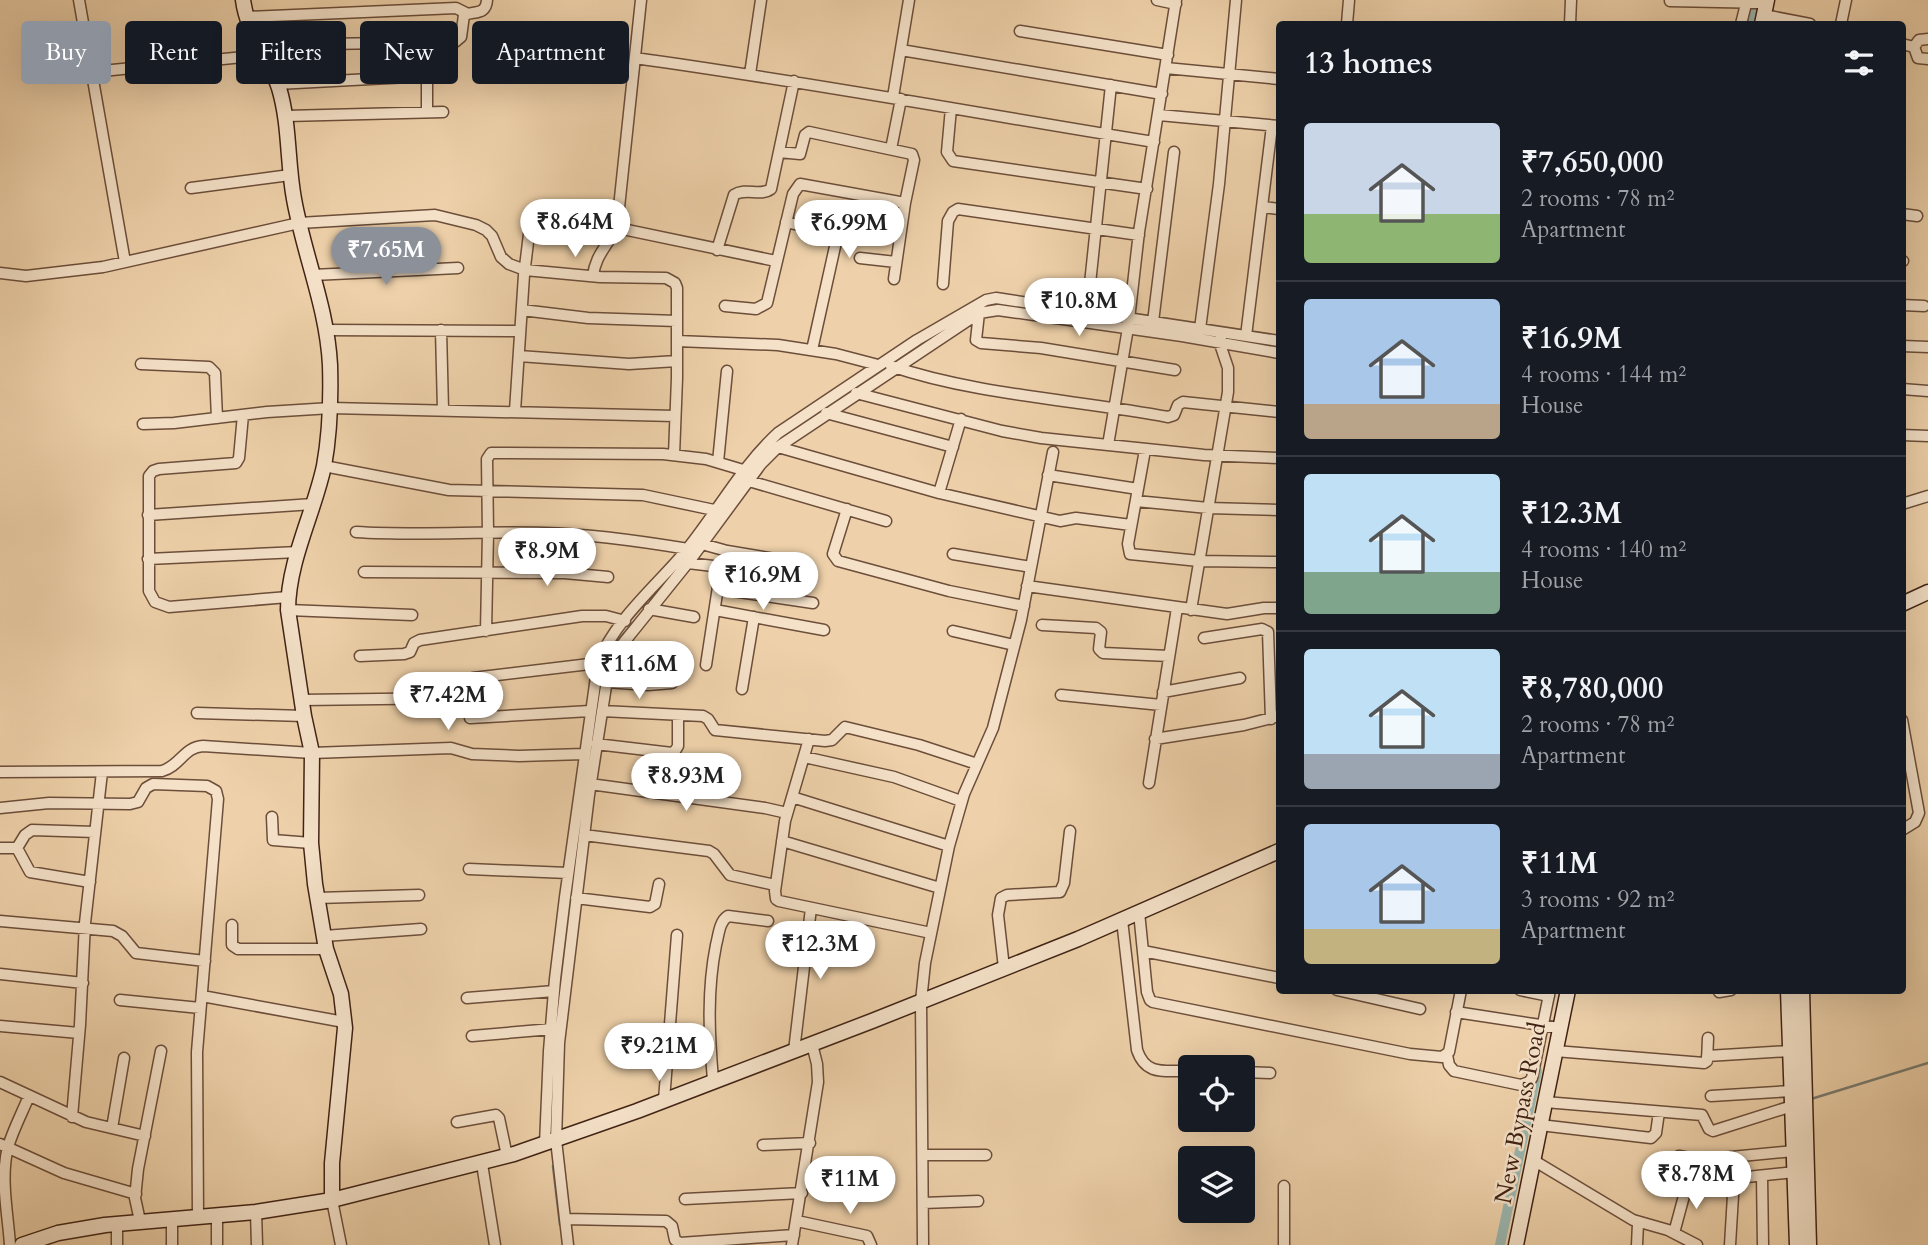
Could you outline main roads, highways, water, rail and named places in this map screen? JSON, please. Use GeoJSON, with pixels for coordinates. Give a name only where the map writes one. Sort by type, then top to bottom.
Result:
{"type":"FeatureCollection","features":[{"type":"Feature","properties":{"kind":"waterway"},"geometry":{"type":"LineString","coordinates":[[1752,21],[1756,0]]}},
{"type":"Feature","properties":{"kind":"waterway"},"geometry":{"type":"LineString","coordinates":[[892,363],[928,340]]}},
{"type":"Feature","properties":{"kind":"waterway"},"geometry":{"type":"LineString","coordinates":[[779,439],[887,367]]}},
{"type":"Feature","properties":{"kind":"waterway"},"geometry":{"type":"LineString","coordinates":[[606,662],[612,647],[638,617]]}},
{"type":"Feature","properties":{"kind":"waterway"},"geometry":{"type":"LineString","coordinates":[[598,696],[601,682]]}},
{"type":"Feature","properties":{"kind":"waterway"},"geometry":{"type":"LineString","coordinates":[[563,970],[571,897]]}},
{"type":"Feature","properties":{"kind":"waterway"},"geometry":{"type":"LineString","coordinates":[[1811,1099],[1928,1063]]}},
{"type":"Feature","properties":{"kind":"waterway"},"geometry":{"type":"LineString","coordinates":[[1500,1245],[1537,1071]]}},
{"type":"Feature","properties":{"kind":"waterway"},"geometry":{"type":"LineString","coordinates":[[553,1166],[560,1225]]}}]}
